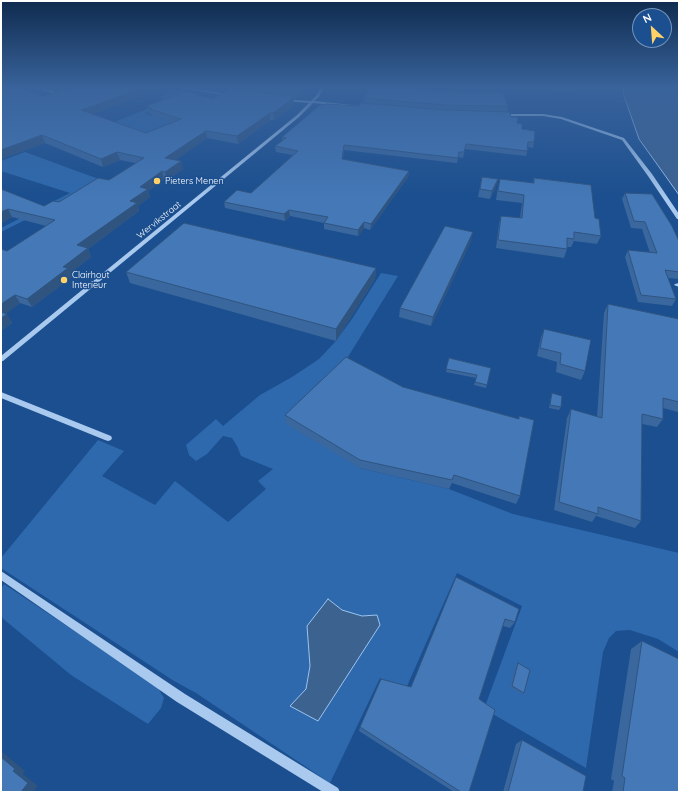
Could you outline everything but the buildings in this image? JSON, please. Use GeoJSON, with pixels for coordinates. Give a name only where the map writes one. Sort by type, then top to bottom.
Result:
{"type":"FeatureCollection","features":[{"type":"Feature","properties":{"kind":"street","name":"Wervikstraat"},"geometry":{"type":"LineString","coordinates":[[1,359],[287,125]]}},
{"type":"Feature","properties":{"kind":"street"},"geometry":{"type":"LineString","coordinates":[[581,125],[623,140],[679,218]]}},
{"type":"Feature","properties":{"kind":"street"},"geometry":{"type":"LineString","coordinates":[[1,395],[108,438]]}},
{"type":"Feature","properties":{"kind":"street"},"geometry":{"type":"LineString","coordinates":[[1,575],[181,698],[334,792]]}},
{"type":"Feature","properties":{"kind":"shaded area"},"geometry":{"type":"Polygon","coordinates":[[[117,125],[171,125],[148,137],[117,125]]]}},
{"type":"Feature","properties":{"kind":"shaded area"},"geometry":{"type":"Polygon","coordinates":[[[634,125],[679,125],[679,195],[639,139],[634,125]]]}},
{"type":"Feature","properties":{"kind":"shaded area"},"geometry":{"type":"Polygon","coordinates":[[[25,152],[104,181],[1,232],[1,228],[70,193],[1,171],[1,161],[25,152]]]}},
{"type":"Feature","properties":{"kind":"shaded area"},"geometry":{"type":"Polygon","coordinates":[[[381,273],[398,276],[343,365],[360,468],[449,489],[513,514],[679,553],[679,652],[658,639],[630,630],[616,631],[609,638],[603,652],[586,768],[484,709],[522,606],[457,573],[404,693],[380,678],[330,783],[196,693],[174,681],[1,568],[1,558],[98,440],[124,451],[102,476],[155,505],[175,481],[228,522],[266,489],[258,481],[273,469],[241,456],[232,438],[223,436],[207,454],[196,461],[189,455],[186,445],[216,419],[223,426],[260,395],[292,377],[319,359],[335,342],[352,319],[381,273]],[[328,599],[308,626],[310,666],[306,689],[291,706],[377,615],[362,616],[342,610],[328,599]]]}},
{"type":"Feature","properties":{"kind":"shaded area"},"geometry":{"type":"Polygon","coordinates":[[[4,584],[157,686],[164,698],[161,708],[148,724],[71,675],[1,617],[1,589],[4,584]]]}},
{"type":"Feature","properties":{"kind":"shaded area"},"geometry":{"type":"Polygon","coordinates":[[[328,599],[342,610],[362,616],[377,615],[380,625],[318,721],[290,706],[306,689],[310,666],[307,626],[328,599]]]}},
{"type":"Feature","properties":{"kind":"place","name":"Pieters Menen"},"geometry":{"type":"Point","coordinates":[157,181]}},
{"type":"Feature","properties":{"kind":"place","name":"Clairhout Interieur"},"geometry":{"type":"Point","coordinates":[64,280]}}]}
